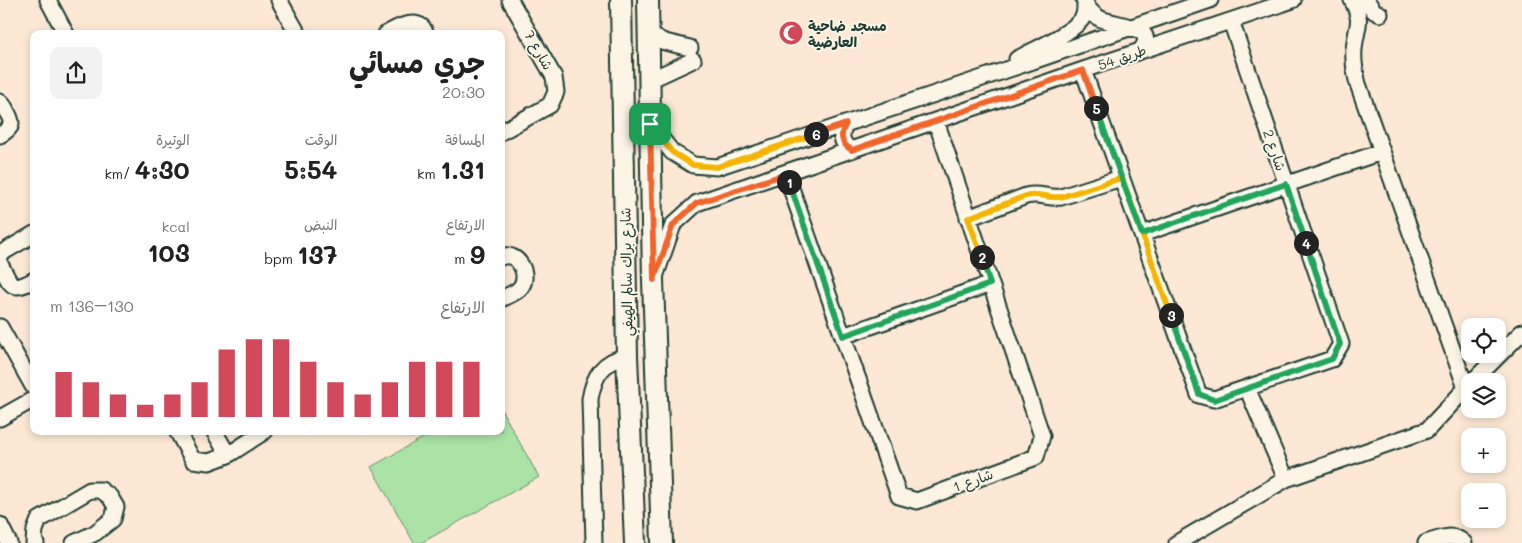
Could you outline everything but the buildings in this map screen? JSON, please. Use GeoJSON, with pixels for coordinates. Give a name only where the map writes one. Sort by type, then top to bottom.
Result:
{"type":"FeatureCollection","features":[{"type":"Feature","properties":{"kind":"main road","name":"شارع براك سالم الهيفي"},"geometry":{"type":"LineString","coordinates":[[621,0],[627,356],[635,534]]}},
{"type":"Feature","properties":{"kind":"main road","name":"شارع براك سالم الهيفي"},"geometry":{"type":"LineString","coordinates":[[648,0],[662,534]]}},
{"type":"Feature","properties":{"kind":"main road"},"geometry":{"type":"LineString","coordinates":[[635,534],[641,529],[648,531],[655,529],[662,534]]}},
{"type":"Feature","properties":{"kind":"street"},"geometry":{"type":"LineString","coordinates":[[48,0],[64,30]]}},
{"type":"Feature","properties":{"kind":"street"},"geometry":{"type":"LineString","coordinates":[[279,0],[296,30]]}},
{"type":"Feature","properties":{"kind":"street","name":"شارع 7"},"geometry":{"type":"LineString","coordinates":[[505,130],[550,105],[556,92],[554,77],[510,0]]}},
{"type":"Feature","properties":{"kind":"street","name":"طريق 54"},"geometry":{"type":"LineString","coordinates":[[650,124],[672,152],[693,165],[717,167],[1210,0]]}},
{"type":"Feature","properties":{"kind":"street","name":"طريق 54"},"geometry":{"type":"LineString","coordinates":[[654,280],[673,225],[697,203],[1293,0]]}},
{"type":"Feature","properties":{"kind":"street"},"geometry":{"type":"LineString","coordinates":[[1352,0],[1359,20],[1354,49],[1354,67],[1358,84],[1381,152],[1465,373]]}},
{"type":"Feature","properties":{"kind":"street"},"geometry":{"type":"LineString","coordinates":[[1366,0],[1374,11],[1380,14]]}},
{"type":"Feature","properties":{"kind":"street"},"geometry":{"type":"LineString","coordinates":[[1085,2],[1091,13],[1097,17],[1112,23],[1138,28],[1146,39],[1145,46],[1140,51]]}},
{"type":"Feature","properties":{"kind":"street"},"geometry":{"type":"LineString","coordinates":[[973,81],[1072,29],[1080,22],[1084,15],[1085,2]]}},
{"type":"Feature","properties":{"kind":"street"},"geometry":{"type":"LineString","coordinates":[[1167,15],[1162,26],[1164,32],[1169,37],[1175,39]]}},
{"type":"Feature","properties":{"kind":"street","name":"شارع 2"},"geometry":{"type":"LineString","coordinates":[[1083,70],[1199,394],[1214,400],[1332,359],[1340,344],[1231,21]]}},
{"type":"Feature","properties":{"kind":"street"},"geometry":{"type":"LineString","coordinates":[[393,30],[413,24],[422,27],[424,30]]}},
{"type":"Feature","properties":{"kind":"street"},"geometry":{"type":"LineString","coordinates":[[648,34],[692,54],[650,80]]}},
{"type":"Feature","properties":{"kind":"street"},"geometry":{"type":"LineString","coordinates":[[0,102],[4,105],[12,125],[0,135]]}},
{"type":"Feature","properties":{"kind":"street","name":"شارع 1"},"geometry":{"type":"LineString","coordinates":[[786,174],[899,496],[916,501],[1036,457],[1042,436],[936,121]]}},
{"type":"Feature","properties":{"kind":"street"},"geometry":{"type":"LineString","coordinates":[[846,124],[842,129],[842,142],[852,150]]}},
{"type":"Feature","properties":{"kind":"street"},"geometry":{"type":"LineString","coordinates":[[1142,234],[1381,152]]}},
{"type":"Feature","properties":{"kind":"street"},"geometry":{"type":"LineString","coordinates":[[968,218],[1026,196],[1036,194],[1056,198],[1122,178]]}},
{"type":"Feature","properties":{"kind":"street"},"geometry":{"type":"LineString","coordinates":[[0,254],[30,236]]}},
{"type":"Feature","properties":{"kind":"street"},"geometry":{"type":"LineString","coordinates":[[505,256],[512,256],[522,267],[524,282],[520,289],[505,297]]}},
{"type":"Feature","properties":{"kind":"street"},"geometry":{"type":"LineString","coordinates":[[0,264],[14,286],[20,287],[30,282]]}},
{"type":"Feature","properties":{"kind":"street"},"geometry":{"type":"LineString","coordinates":[[843,336],[990,284]]}},
{"type":"Feature","properties":{"kind":"street"},"geometry":{"type":"LineString","coordinates":[[0,327],[30,381]]}},
{"type":"Feature","properties":{"kind":"street"},"geometry":{"type":"LineString","coordinates":[[1482,373],[1522,332]]}},
{"type":"Feature","properties":{"kind":"street"},"geometry":{"type":"LineString","coordinates":[[594,543],[590,399],[594,382],[602,369],[612,360],[627,356]]}},
{"type":"Feature","properties":{"kind":"street"},"geometry":{"type":"LineString","coordinates":[[1247,388],[1286,479]]}},
{"type":"Feature","properties":{"kind":"street"},"geometry":{"type":"LineString","coordinates":[[1180,542],[1286,479],[1427,430],[1461,394]]}},
{"type":"Feature","properties":{"kind":"street"},"geometry":{"type":"LineString","coordinates":[[0,418],[30,401]]}},
{"type":"Feature","properties":{"kind":"street"},"geometry":{"type":"LineString","coordinates":[[179,435],[193,460],[209,462],[228,455],[259,435]]}},
{"type":"Feature","properties":{"kind":"street"},"geometry":{"type":"LineString","coordinates":[[216,435],[228,455]]}},
{"type":"Feature","properties":{"kind":"street"},"geometry":{"type":"LineString","coordinates":[[34,543],[35,530],[39,520],[90,490],[100,490],[110,497],[116,507],[113,520],[74,543]]}},
{"type":"Feature","properties":{"kind":"street"},"geometry":{"type":"LineString","coordinates":[[0,525],[9,543]]}},
{"type":"Feature","properties":{"kind":"street"},"geometry":{"type":"LineString","coordinates":[[1426,543],[1444,537],[1452,537],[1464,543]]}},
{"type":"Feature","properties":{"kind":"green space"},"geometry":{"type":"Polygon","coordinates":[[[505,416],[539,477],[421,543],[414,543],[371,467],[428,435],[505,435],[505,416]]]}},
{"type":"Feature","properties":{"kind":"place","name":"مسجد ضاحية العارضية"},"geometry":{"type":"Point","coordinates":[791,33]}},
{"type":"Feature","properties":{"kind":"route"},"geometry":{"type":"LineString","coordinates":[[650,124],[654,280],[673,225],[697,203],[786,174],[843,336],[990,284],[968,218],[1031,194],[1047,195],[1056,198],[1061,197],[1122,178],[1199,394],[1214,400],[1332,359],[1340,344],[1286,184],[1142,234],[1102,124],[1083,70],[852,150],[842,142],[842,129],[846,124],[717,167],[693,165],[672,152],[650,124]]}}]}
